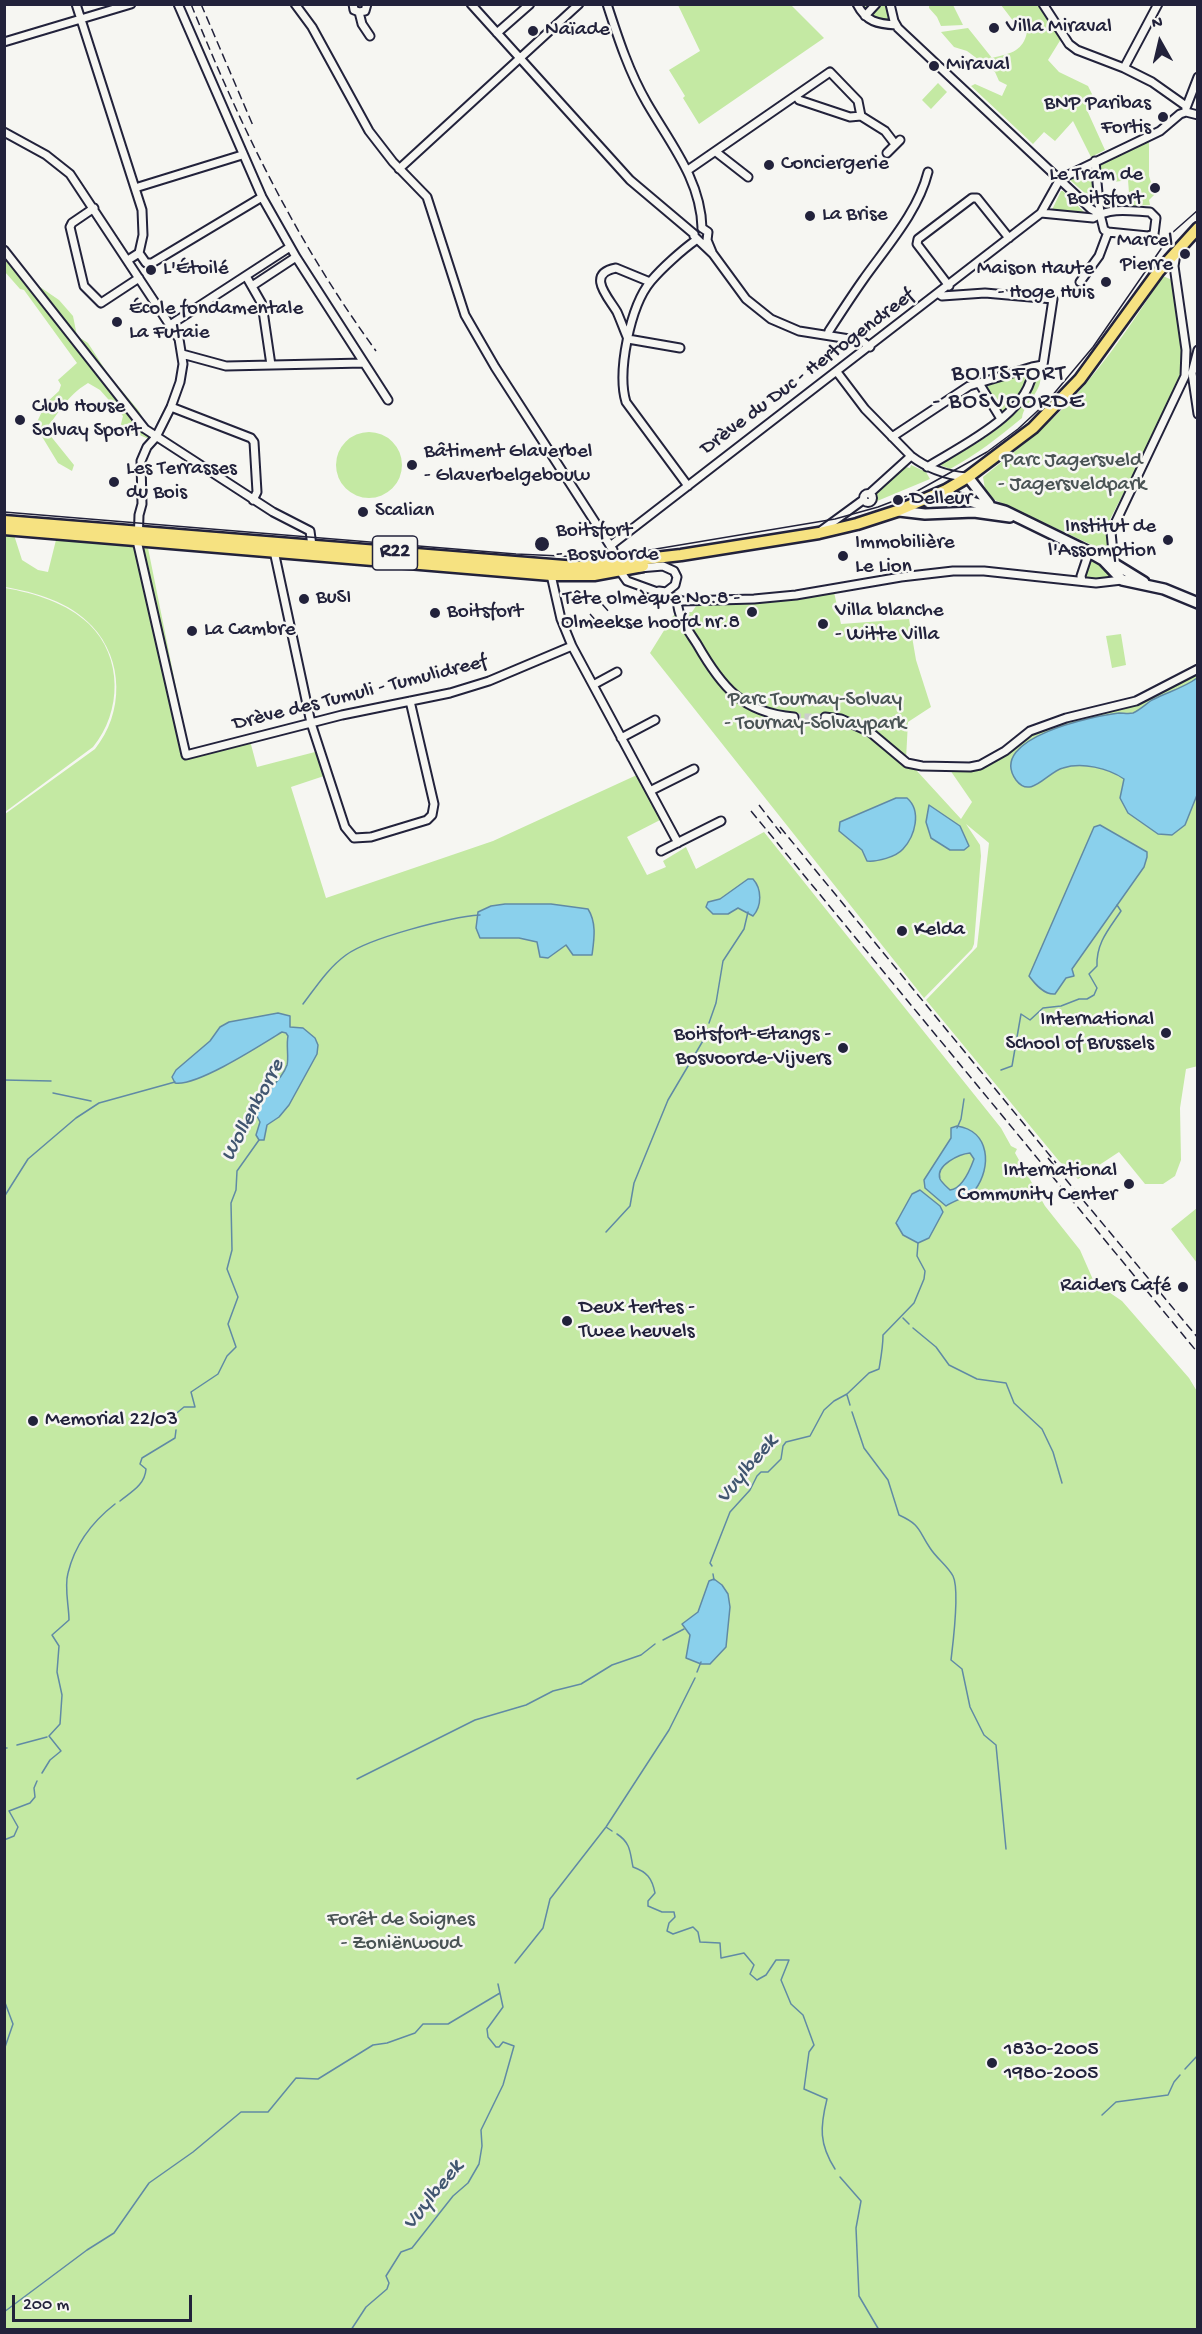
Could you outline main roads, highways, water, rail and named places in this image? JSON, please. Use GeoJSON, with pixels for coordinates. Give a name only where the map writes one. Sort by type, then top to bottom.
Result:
{"type":"FeatureCollection","features":[{"type":"Feature","properties":{"kind":"main road","name":"R22"},"geometry":{"type":"LineString","coordinates":[[4,521],[274,551],[550,574],[589,575],[681,555],[819,533],[857,524],[897,511],[946,490],[968,477],[1033,428],[1059,403],[1097,357],[1176,243],[1197,221]]}},
{"type":"Feature","properties":{"kind":"main road","name":"R22"},"geometry":{"type":"LineString","coordinates":[[1158,272],[1197,228]]}},
{"type":"Feature","properties":{"kind":"main road"},"geometry":{"type":"LineString","coordinates":[[968,477],[991,506]]}},
{"type":"Feature","properties":{"kind":"main road"},"geometry":{"type":"LineString","coordinates":[[946,490],[954,497],[991,506],[1114,563],[1140,580],[1197,603]]}},
{"type":"Feature","properties":{"kind":"main road"},"geometry":{"type":"LineString","coordinates":[[897,511],[926,514],[974,512],[1016,518]]}},
{"type":"Feature","properties":{"kind":"main road","name":"R22"},"geometry":{"type":"LineString","coordinates":[[4,530],[312,546],[554,566],[636,568],[681,555]]}},
{"type":"Feature","properties":{"kind":"main road"},"geometry":{"type":"LineString","coordinates":[[1092,554],[1109,565],[1123,580],[1164,589]]}},
{"type":"Feature","properties":{"kind":"water"},"geometry":{"type":"Polygon","coordinates":[[[1197,678],[1197,795],[1185,825],[1172,835],[1158,834],[1128,813],[1120,798],[1124,779],[1110,772],[1095,767],[1070,766],[1057,770],[1033,786],[1027,787],[1016,780],[1011,765],[1016,752],[1029,741],[1068,724],[1119,713],[1133,713],[1152,700],[1187,685],[1197,678]]]}},
{"type":"Feature","properties":{"kind":"water"},"geometry":{"type":"Polygon","coordinates":[[[896,798],[907,798],[912,803],[915,824],[911,837],[903,849],[891,857],[867,861],[862,850],[839,831],[840,822],[896,798]]]}},
{"type":"Feature","properties":{"kind":"water"},"geometry":{"type":"Polygon","coordinates":[[[929,805],[960,826],[969,846],[964,850],[950,850],[931,838],[926,822],[929,805]]]}},
{"type":"Feature","properties":{"kind":"water"},"geometry":{"type":"Polygon","coordinates":[[[1100,825],[1147,852],[1144,867],[1072,969],[1074,976],[1066,978],[1055,994],[1047,993],[1029,976],[1094,827],[1100,825]]]}},
{"type":"Feature","properties":{"kind":"water"},"geometry":{"type":"Polygon","coordinates":[[[748,879],[753,879],[759,892],[758,907],[753,916],[738,908],[728,914],[713,914],[706,907],[708,902],[720,899],[748,879]]]}},
{"type":"Feature","properties":{"kind":"water"},"geometry":{"type":"Polygon","coordinates":[[[551,904],[588,909],[594,926],[592,955],[573,955],[566,945],[548,958],[540,957],[537,942],[519,938],[480,938],[476,928],[478,912],[491,906],[551,904]]]}},
{"type":"Feature","properties":{"kind":"water"},"geometry":{"type":"Polygon","coordinates":[[[278,1013],[290,1016],[290,1027],[303,1028],[315,1038],[318,1045],[317,1054],[289,1105],[279,1117],[267,1125],[264,1140],[259,1140],[256,1135],[260,1122],[256,1114],[260,1101],[258,1097],[259,1095],[264,1096],[277,1082],[287,1065],[288,1036],[286,1033],[282,1032],[198,1079],[175,1083],[172,1077],[176,1070],[210,1041],[220,1027],[229,1022],[278,1013]]]}},
{"type":"Feature","properties":{"kind":"water"},"geometry":{"type":"Polygon","coordinates":[[[957,1126],[968,1129],[976,1135],[982,1142],[985,1161],[984,1171],[975,1190],[946,1206],[925,1188],[924,1180],[951,1138],[951,1128],[957,1126]],[[970,1153],[949,1161],[941,1169],[940,1179],[950,1190],[954,1189],[962,1183],[974,1159],[970,1153]]]}},
{"type":"Feature","properties":{"kind":"water"},"geometry":{"type":"Polygon","coordinates":[[[920,1190],[940,1206],[943,1212],[929,1238],[918,1243],[903,1235],[896,1223],[912,1194],[920,1190]]]}},
{"type":"Feature","properties":{"kind":"water"},"geometry":{"type":"Polygon","coordinates":[[[714,1579],[728,1594],[730,1607],[726,1647],[710,1664],[701,1664],[686,1658],[690,1635],[682,1624],[698,1612],[709,1581],[714,1579]]]}},
{"type":"Feature","properties":{"kind":"waterway","name":"Vuylbeek"},"geometry":{"type":"LineString","coordinates":[[1001,1070],[1012,1066],[1021,1014],[1030,1020],[1043,1008],[1061,1006],[1094,995],[1097,988],[1089,974],[1097,966],[1101,943],[1121,911],[1117,905]]}},
{"type":"Feature","properties":{"kind":"waterway"},"geometry":{"type":"LineString","coordinates":[[709,1023],[716,1003],[723,961],[744,929],[748,912]]}},
{"type":"Feature","properties":{"kind":"waterway"},"geometry":{"type":"LineString","coordinates":[[303,1004],[334,966],[357,948],[410,929],[480,915]]}},
{"type":"Feature","properties":{"kind":"waterway"},"geometry":{"type":"LineString","coordinates":[[606,1232],[630,1206],[634,1183],[668,1100],[704,1039],[707,1029]]}},
{"type":"Feature","properties":{"kind":"waterway"},"geometry":{"type":"LineString","coordinates":[[4,1080],[51,1081]]}},
{"type":"Feature","properties":{"kind":"waterway"},"geometry":{"type":"LineString","coordinates":[[4,1197],[28,1159],[76,1118],[99,1103],[175,1082]]}},
{"type":"Feature","properties":{"kind":"waterway"},"geometry":{"type":"LineString","coordinates":[[53,1093],[91,1101]]}},
{"type":"Feature","properties":{"kind":"waterway","name":"Vuylbeek"},"geometry":{"type":"LineString","coordinates":[[957,1128],[964,1099]]}},
{"type":"Feature","properties":{"kind":"waterway","name":"Wollenborre"},"geometry":{"type":"LineString","coordinates":[[173,1424],[172,1417],[184,1407],[195,1407],[191,1392],[218,1374],[227,1356],[236,1347],[228,1324],[238,1297],[227,1269],[232,1250],[231,1203],[236,1190],[237,1171],[259,1140]]}},
{"type":"Feature","properties":{"kind":"waterway","name":"Vuylbeek"},"geometry":{"type":"LineString","coordinates":[[712,1566],[710,1563],[730,1512],[750,1490],[757,1476],[761,1472],[768,1472],[781,1459],[786,1442],[810,1436],[824,1410],[847,1394],[869,1373],[879,1369],[883,1335],[914,1303],[924,1279],[925,1271],[917,1256],[918,1243]]}},
{"type":"Feature","properties":{"kind":"waterway"},"geometry":{"type":"LineString","coordinates":[[903,1318],[909,1324]]}},
{"type":"Feature","properties":{"kind":"waterway"},"geometry":{"type":"LineString","coordinates":[[913,1328],[936,1347],[949,1365],[977,1379],[1006,1383],[1014,1403],[1042,1429],[1053,1452],[1062,1483]]}},
{"type":"Feature","properties":{"kind":"waterway"},"geometry":{"type":"LineString","coordinates":[[847,1395],[850,1405]]}},
{"type":"Feature","properties":{"kind":"waterway"},"geometry":{"type":"LineString","coordinates":[[852,1412],[864,1448],[888,1480],[899,1515],[915,1525],[953,1576],[956,1604],[951,1660],[962,1669],[970,1707],[984,1735],[996,1745],[1006,1849]]}},
{"type":"Feature","properties":{"kind":"waterway","name":"Wollenborre"},"geometry":{"type":"LineString","coordinates":[[120,1501],[137,1488],[143,1479],[146,1469],[140,1464],[142,1458],[175,1438],[176,1430]]}},
{"type":"Feature","properties":{"kind":"waterway","name":"Wollenborre"},"geometry":{"type":"LineString","coordinates":[[42,1773],[50,1760],[61,1751],[49,1736],[60,1724],[62,1695],[57,1672],[59,1646],[52,1635],[69,1620],[68,1573],[75,1553],[86,1534],[115,1504]]}},
{"type":"Feature","properties":{"kind":"waterway","name":"Vuylbeek"},"geometry":{"type":"LineString","coordinates":[[713,1574],[714,1580]]}},
{"type":"Feature","properties":{"kind":"waterway"},"geometry":{"type":"LineString","coordinates":[[663,1640],[684,1629]]}},
{"type":"Feature","properties":{"kind":"waterway"},"geometry":{"type":"LineString","coordinates":[[357,1779],[475,1720],[526,1705],[553,1691],[581,1684],[612,1665],[641,1655],[655,1644]]}},
{"type":"Feature","properties":{"kind":"waterway","name":"Vuylbeek"},"geometry":{"type":"LineString","coordinates":[[697,1672],[701,1662]]}},
{"type":"Feature","properties":{"kind":"waterway","name":"Vuylbeek"},"geometry":{"type":"LineString","coordinates":[[515,1963],[543,1928],[550,1899],[606,1827],[669,1730],[695,1678]]}},
{"type":"Feature","properties":{"kind":"waterway"},"geometry":{"type":"LineString","coordinates":[[17,1745],[47,1737]]}},
{"type":"Feature","properties":{"kind":"waterway","name":"Wollenborre"},"geometry":{"type":"LineString","coordinates":[[4,1840],[14,1836],[18,1827],[9,1811],[30,1803],[35,1797],[34,1788],[37,1781]]}},
{"type":"Feature","properties":{"kind":"waterway","name":"Vuylbeek"},"geometry":{"type":"LineString","coordinates":[[606,1827],[612,1831]]}},
{"type":"Feature","properties":{"kind":"waterway"},"geometry":{"type":"LineString","coordinates":[[617,1834],[627,1845],[633,1867],[645,1873],[652,1883],[655,1893],[648,1901],[648,1906],[662,1912],[674,1912],[675,1917],[669,1923],[667,1931],[673,1934],[693,1927],[698,1932],[700,1942],[720,1943],[721,1958],[744,1953],[754,1965],[750,1974],[757,1980],[766,1975],[776,1960],[789,1960],[781,1980],[791,2004],[803,2015],[814,2045],[809,2052],[804,2089],[827,2099],[822,2135],[826,2151],[835,2169]]}},
{"type":"Feature","properties":{"kind":"waterway","name":"Vuylbeek"},"geometry":{"type":"LineString","coordinates":[[351,2330],[366,2307],[387,2289],[389,2283],[386,2276],[401,2252],[412,2248],[453,2196],[468,2183],[479,2164],[482,2146],[481,2130],[503,2085],[514,2046],[503,2042],[496,2047],[488,2037],[487,2029],[503,2007],[498,1984]]}},
{"type":"Feature","properties":{"kind":"waterway"},"geometry":{"type":"LineString","coordinates":[[4,2312],[87,2250],[114,2233],[149,2183],[193,2152],[241,2112],[268,2112],[296,2078],[318,2079],[373,2045],[387,2043],[415,2033],[423,2024],[448,2024],[500,1993]]}},
{"type":"Feature","properties":{"kind":"waterway"},"geometry":{"type":"LineString","coordinates":[[4,2000],[13,2024],[4,2050]]}},
{"type":"Feature","properties":{"kind":"waterway"},"geometry":{"type":"LineString","coordinates":[[1185,2069],[1198,2055]]}},
{"type":"Feature","properties":{"kind":"waterway"},"geometry":{"type":"LineString","coordinates":[[1102,2115],[1116,2102],[1168,2095],[1180,2075]]}},
{"type":"Feature","properties":{"kind":"waterway"},"geometry":{"type":"LineString","coordinates":[[840,2177],[861,2201],[856,2228],[859,2296],[879,2330]]}},
{"type":"Feature","properties":{"kind":"tunnel"},"geometry":{"type":"LineString","coordinates":[[794,717],[825,717]]}},
{"type":"Feature","properties":{"kind":"tram line"},"geometry":{"type":"LineString","coordinates":[[4,512],[516,554],[583,557],[626,554],[835,519],[878,507],[912,494],[987,452],[1018,429],[1046,403],[1093,347],[1172,233],[1198,210]]}},
{"type":"Feature","properties":{"kind":"railway"},"geometry":{"type":"LineString","coordinates":[[191,4],[230,96],[273,184],[321,268],[376,351]]}},
{"type":"Feature","properties":{"kind":"railway"},"geometry":{"type":"LineString","coordinates":[[201,4],[254,128]]}},
{"type":"Feature","properties":{"kind":"railway"},"geometry":{"type":"LineString","coordinates":[[602,604],[610,613]]}},
{"type":"Feature","properties":{"kind":"railway"},"geometry":{"type":"LineString","coordinates":[[590,614],[598,623]]}},
{"type":"Feature","properties":{"kind":"railway"},"geometry":{"type":"LineString","coordinates":[[759,805],[783,836]]}},
{"type":"Feature","properties":{"kind":"railway"},"geometry":{"type":"LineString","coordinates":[[751,811],[1198,1353]]}},
{"type":"Feature","properties":{"kind":"railway"},"geometry":{"type":"LineString","coordinates":[[780,827],[1056,1163]]}},
{"type":"Feature","properties":{"kind":"railway"},"geometry":{"type":"LineString","coordinates":[[1048,1158],[1198,1338]]}},
{"type":"Feature","properties":{"kind":"place","name":"Villa Miraval"},"geometry":{"type":"Point","coordinates":[994,28]}},
{"type":"Feature","properties":{"kind":"place","name":"Naïade"},"geometry":{"type":"Point","coordinates":[533,31]}},
{"type":"Feature","properties":{"kind":"place","name":"Miraval"},"geometry":{"type":"Point","coordinates":[934,66]}},
{"type":"Feature","properties":{"kind":"place","name":"BNP Paribas Fortis"},"geometry":{"type":"Point","coordinates":[1163,117]}},
{"type":"Feature","properties":{"kind":"place","name":"Conciergerie"},"geometry":{"type":"Point","coordinates":[769,165]}},
{"type":"Feature","properties":{"kind":"place","name":"Le Tram de Boitsfort"},"geometry":{"type":"Point","coordinates":[1155,188]}},
{"type":"Feature","properties":{"kind":"place","name":"La Brise"},"geometry":{"type":"Point","coordinates":[810,216]}},
{"type":"Feature","properties":{"kind":"place","name":"Marcel Pierre"},"geometry":{"type":"Point","coordinates":[1185,254]}},
{"type":"Feature","properties":{"kind":"place","name":"L'Étoilé"},"geometry":{"type":"Point","coordinates":[151,270]}},
{"type":"Feature","properties":{"kind":"place","name":"Maison Haute - Hoge Huis"},"geometry":{"type":"Point","coordinates":[1106,282]}},
{"type":"Feature","properties":{"kind":"place","name":"École fondamentale La Futaie"},"geometry":{"type":"Point","coordinates":[117,322]}},
{"type":"Feature","properties":{"kind":"place","name":"Club House Solvay Sport"},"geometry":{"type":"Point","coordinates":[20,420]}},
{"type":"Feature","properties":{"kind":"place","name":"Bâtiment Glaverbel - Glaverbelgebouw"},"geometry":{"type":"Point","coordinates":[412,465]}},
{"type":"Feature","properties":{"kind":"place","name":"Les Terrasses du Bois"},"geometry":{"type":"Point","coordinates":[114,482]}},
{"type":"Feature","properties":{"kind":"place","name":"Delleur"},"geometry":{"type":"Point","coordinates":[898,500]}},
{"type":"Feature","properties":{"kind":"place","name":"Scalian"},"geometry":{"type":"Point","coordinates":[363,512]}},
{"type":"Feature","properties":{"kind":"place","name":"Institut de l'Assomption"},"geometry":{"type":"Point","coordinates":[1168,540]}},
{"type":"Feature","properties":{"kind":"place","name":"Boitsfort - Bosvoorde"},"geometry":{"type":"Point","coordinates":[542,544]}},
{"type":"Feature","properties":{"kind":"place","name":"Immobilière Le Lion"},"geometry":{"type":"Point","coordinates":[843,556]}},
{"type":"Feature","properties":{"kind":"place","name":"BuSI"},"geometry":{"type":"Point","coordinates":[304,599]}},
{"type":"Feature","properties":{"kind":"place","name":"Tête olmèque No.8 - Olmeekse hoofd nr.8"},"geometry":{"type":"Point","coordinates":[752,612]}},
{"type":"Feature","properties":{"kind":"place","name":"Boitsfort"},"geometry":{"type":"Point","coordinates":[435,613]}},
{"type":"Feature","properties":{"kind":"place","name":"Villa blanche - Witte Villa"},"geometry":{"type":"Point","coordinates":[823,624]}},
{"type":"Feature","properties":{"kind":"place","name":"La Cambre"},"geometry":{"type":"Point","coordinates":[192,631]}},
{"type":"Feature","properties":{"kind":"place","name":"Kelda"},"geometry":{"type":"Point","coordinates":[902,931]}},
{"type":"Feature","properties":{"kind":"place","name":"International School of Brussels"},"geometry":{"type":"Point","coordinates":[1166,1033]}},
{"type":"Feature","properties":{"kind":"place","name":"Boitsfort-Etangs - Bosvoorde-Vijvers"},"geometry":{"type":"Point","coordinates":[843,1048]}},
{"type":"Feature","properties":{"kind":"place","name":"International Community Center"},"geometry":{"type":"Point","coordinates":[1129,1184]}},
{"type":"Feature","properties":{"kind":"place","name":"Raiders Café"},"geometry":{"type":"Point","coordinates":[1183,1287]}},
{"type":"Feature","properties":{"kind":"place","name":"Deux tertes - Twee heuvels"},"geometry":{"type":"Point","coordinates":[567,1321]}},
{"type":"Feature","properties":{"kind":"place","name":"Memorial 22/03"},"geometry":{"type":"Point","coordinates":[33,1421]}},
{"type":"Feature","properties":{"kind":"place","name":"1830-2005 1980-2005"},"geometry":{"type":"Point","coordinates":[992,2063]}},
{"type":"Feature","properties":{"kind":"district","name":"BOITSFORT - BOSVOORDE"},"geometry":{"type":"Point","coordinates":[1009,389]}},
{"type":"Feature","properties":{"kind":"park label","name":"Parc Jagersveld - Jagersveldpark"},"geometry":{"type":"Point","coordinates":[1072,474]}},
{"type":"Feature","properties":{"kind":"park label","name":"Parc Tournay-Solvay - Tournay-Solvaypark"},"geometry":{"type":"Point","coordinates":[815,713]}},
{"type":"Feature","properties":{"kind":"park label","name":"Forêt de Soignes - Zoniënwoud"},"geometry":{"type":"Point","coordinates":[401,1933]}}]}
